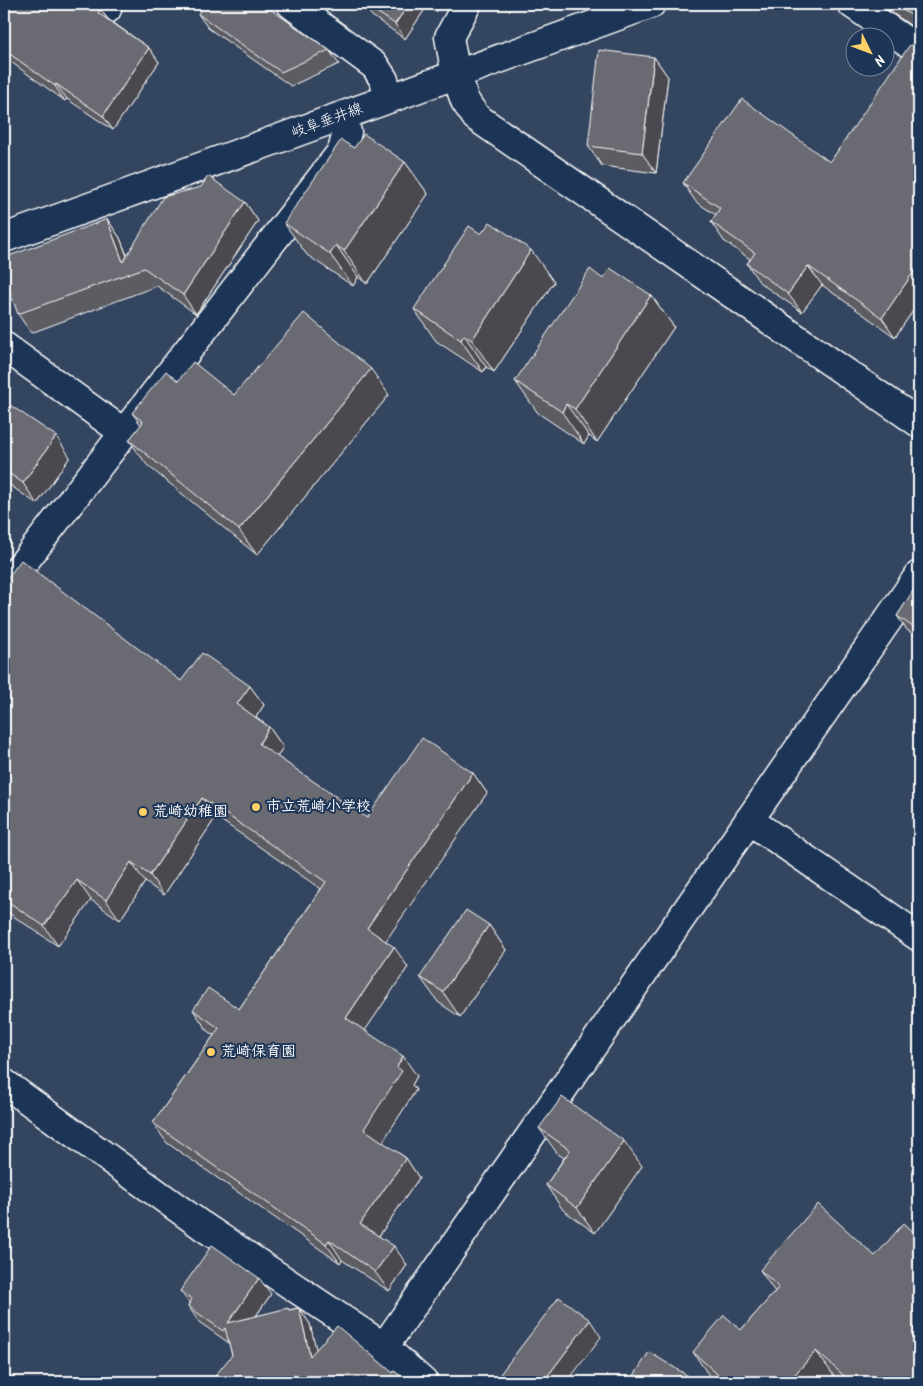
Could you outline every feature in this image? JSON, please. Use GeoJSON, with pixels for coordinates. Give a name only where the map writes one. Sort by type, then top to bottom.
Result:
{"type":"FeatureCollection","features":[{"type":"Feature","properties":{"kind":"street"},"geometry":{"type":"LineString","coordinates":[[291,4],[375,66],[384,80],[389,98]]}},
{"type":"Feature","properties":{"kind":"street"},"geometry":{"type":"LineString","coordinates":[[468,4],[449,37],[456,75],[465,101],[476,117],[919,423]]}},
{"type":"Feature","properties":{"kind":"street","name":"岐阜垂井線"},"geometry":{"type":"LineString","coordinates":[[4,238],[651,4]]}},
{"type":"Feature","properties":{"kind":"street"},"geometry":{"type":"LineString","coordinates":[[852,4],[919,50]]}},
{"type":"Feature","properties":{"kind":"street"},"geometry":{"type":"LineString","coordinates":[[4,588],[342,151],[346,132],[341,117]]}},
{"type":"Feature","properties":{"kind":"street"},"geometry":{"type":"LineString","coordinates":[[4,346],[123,432]]}},
{"type":"Feature","properties":{"kind":"street"},"geometry":{"type":"LineString","coordinates":[[384,1347],[919,576]]}},
{"type":"Feature","properties":{"kind":"street"},"geometry":{"type":"LineString","coordinates":[[749,820],[919,937]]}},
{"type":"Feature","properties":{"kind":"street"},"geometry":{"type":"LineString","coordinates":[[4,1083],[201,1225],[384,1347],[423,1382]]}},
{"type":"Feature","properties":{"kind":"building"},"geometry":{"type":"Polygon","coordinates":[[[4,4],[82,4],[89,8],[100,9],[98,13],[149,48],[103,116],[56,84],[55,86],[4,50],[4,4]]]}},
{"type":"Feature","properties":{"kind":"building"},"geometry":{"type":"Polygon","coordinates":[[[205,4],[263,4],[329,50],[281,72],[198,14],[205,4]]]}},
{"type":"Feature","properties":{"kind":"building"},"geometry":{"type":"Polygon","coordinates":[[[364,4],[409,4],[395,24],[364,4]]]}},
{"type":"Feature","properties":{"kind":"building"},"geometry":{"type":"Polygon","coordinates":[[[894,4],[919,4],[919,24],[915,18],[894,4]]]}},
{"type":"Feature","properties":{"kind":"building"},"geometry":{"type":"Polygon","coordinates":[[[919,38],[919,264],[882,318],[808,266],[788,294],[747,264],[755,253],[711,222],[720,208],[683,183],[742,99],[830,162],[887,78],[896,78],[896,65],[909,46],[919,38]]]}},
{"type":"Feature","properties":{"kind":"building"},"geometry":{"type":"Polygon","coordinates":[[[599,50],[654,57],[642,153],[588,146],[599,50]]]}},
{"type":"Feature","properties":{"kind":"building"},"geometry":{"type":"Polygon","coordinates":[[[364,134],[405,162],[344,251],[336,245],[330,254],[284,223],[341,140],[354,148],[364,134]]]}},
{"type":"Feature","properties":{"kind":"building"},"geometry":{"type":"Polygon","coordinates":[[[208,176],[245,202],[183,295],[144,268],[18,314],[4,276],[4,258],[107,219],[123,262],[163,197],[201,187],[208,176]]]}},
{"type":"Feature","properties":{"kind":"building"},"geometry":{"type":"Polygon","coordinates":[[[490,222],[531,250],[472,340],[464,335],[461,340],[414,309],[469,226],[481,234],[490,222]]]}},
{"type":"Feature","properties":{"kind":"building"},"geometry":{"type":"Polygon","coordinates":[[[610,268],[651,295],[575,409],[566,404],[562,412],[515,381],[590,269],[603,279],[610,268]]]}},
{"type":"Feature","properties":{"kind":"building"},"geometry":{"type":"Polygon","coordinates":[[[304,313],[371,369],[239,530],[129,440],[143,422],[132,413],[166,371],[178,381],[193,362],[234,395],[304,313]]]}},
{"type":"Feature","properties":{"kind":"building"},"geometry":{"type":"Polygon","coordinates":[[[4,401],[56,436],[23,483],[4,470],[4,401]]]}},
{"type":"Feature","properties":{"kind":"building"},"geometry":{"type":"Polygon","coordinates":[[[21,560],[181,681],[202,653],[250,686],[237,704],[269,727],[259,744],[367,818],[422,738],[473,773],[367,928],[394,947],[346,1018],[403,1056],[397,1067],[402,1071],[364,1129],[406,1158],[360,1224],[394,1246],[375,1272],[329,1240],[326,1244],[153,1123],[219,1028],[193,1010],[208,988],[239,1009],[326,882],[202,798],[150,875],[131,862],[106,900],[77,880],[44,926],[4,899],[4,583],[21,560]]]}},
{"type":"Feature","properties":{"kind":"building"},"geometry":{"type":"Polygon","coordinates":[[[919,582],[919,631],[897,616],[919,582]]]}},
{"type":"Feature","properties":{"kind":"building"},"geometry":{"type":"Polygon","coordinates":[[[466,910],[489,925],[443,992],[420,977],[466,910]]]}},
{"type":"Feature","properties":{"kind":"building"},"geometry":{"type":"Polygon","coordinates":[[[562,1097],[624,1141],[577,1208],[546,1185],[570,1150],[539,1128],[562,1097]]]}},
{"type":"Feature","properties":{"kind":"building"},"geometry":{"type":"Polygon","coordinates":[[[818,1204],[875,1256],[904,1223],[919,1237],[919,1382],[851,1382],[816,1351],[788,1382],[726,1382],[693,1352],[724,1315],[741,1330],[779,1287],[760,1270],[818,1204]]]}},
{"type":"Feature","properties":{"kind":"building"},"geometry":{"type":"Polygon","coordinates":[[[212,1245],[259,1278],[228,1323],[288,1308],[289,1310],[299,1308],[310,1356],[337,1326],[393,1373],[394,1371],[410,1382],[210,1382],[232,1355],[225,1328],[223,1331],[188,1306],[192,1299],[180,1291],[212,1245]]]}},
{"type":"Feature","properties":{"kind":"building"},"geometry":{"type":"Polygon","coordinates":[[[559,1297],[590,1320],[543,1382],[494,1382],[559,1297]]]}},
{"type":"Feature","properties":{"kind":"building"},"geometry":{"type":"Polygon","coordinates":[[[649,1352],[698,1382],[630,1382],[649,1352]]]}},
{"type":"Feature","properties":{"kind":"place","name":"市立荒崎小学校"},"geometry":{"type":"Point","coordinates":[256,807]}},
{"type":"Feature","properties":{"kind":"place","name":"荒崎幼稚園"},"geometry":{"type":"Point","coordinates":[143,812]}},
{"type":"Feature","properties":{"kind":"place","name":"荒崎保育園"},"geometry":{"type":"Point","coordinates":[211,1052]}}]}
